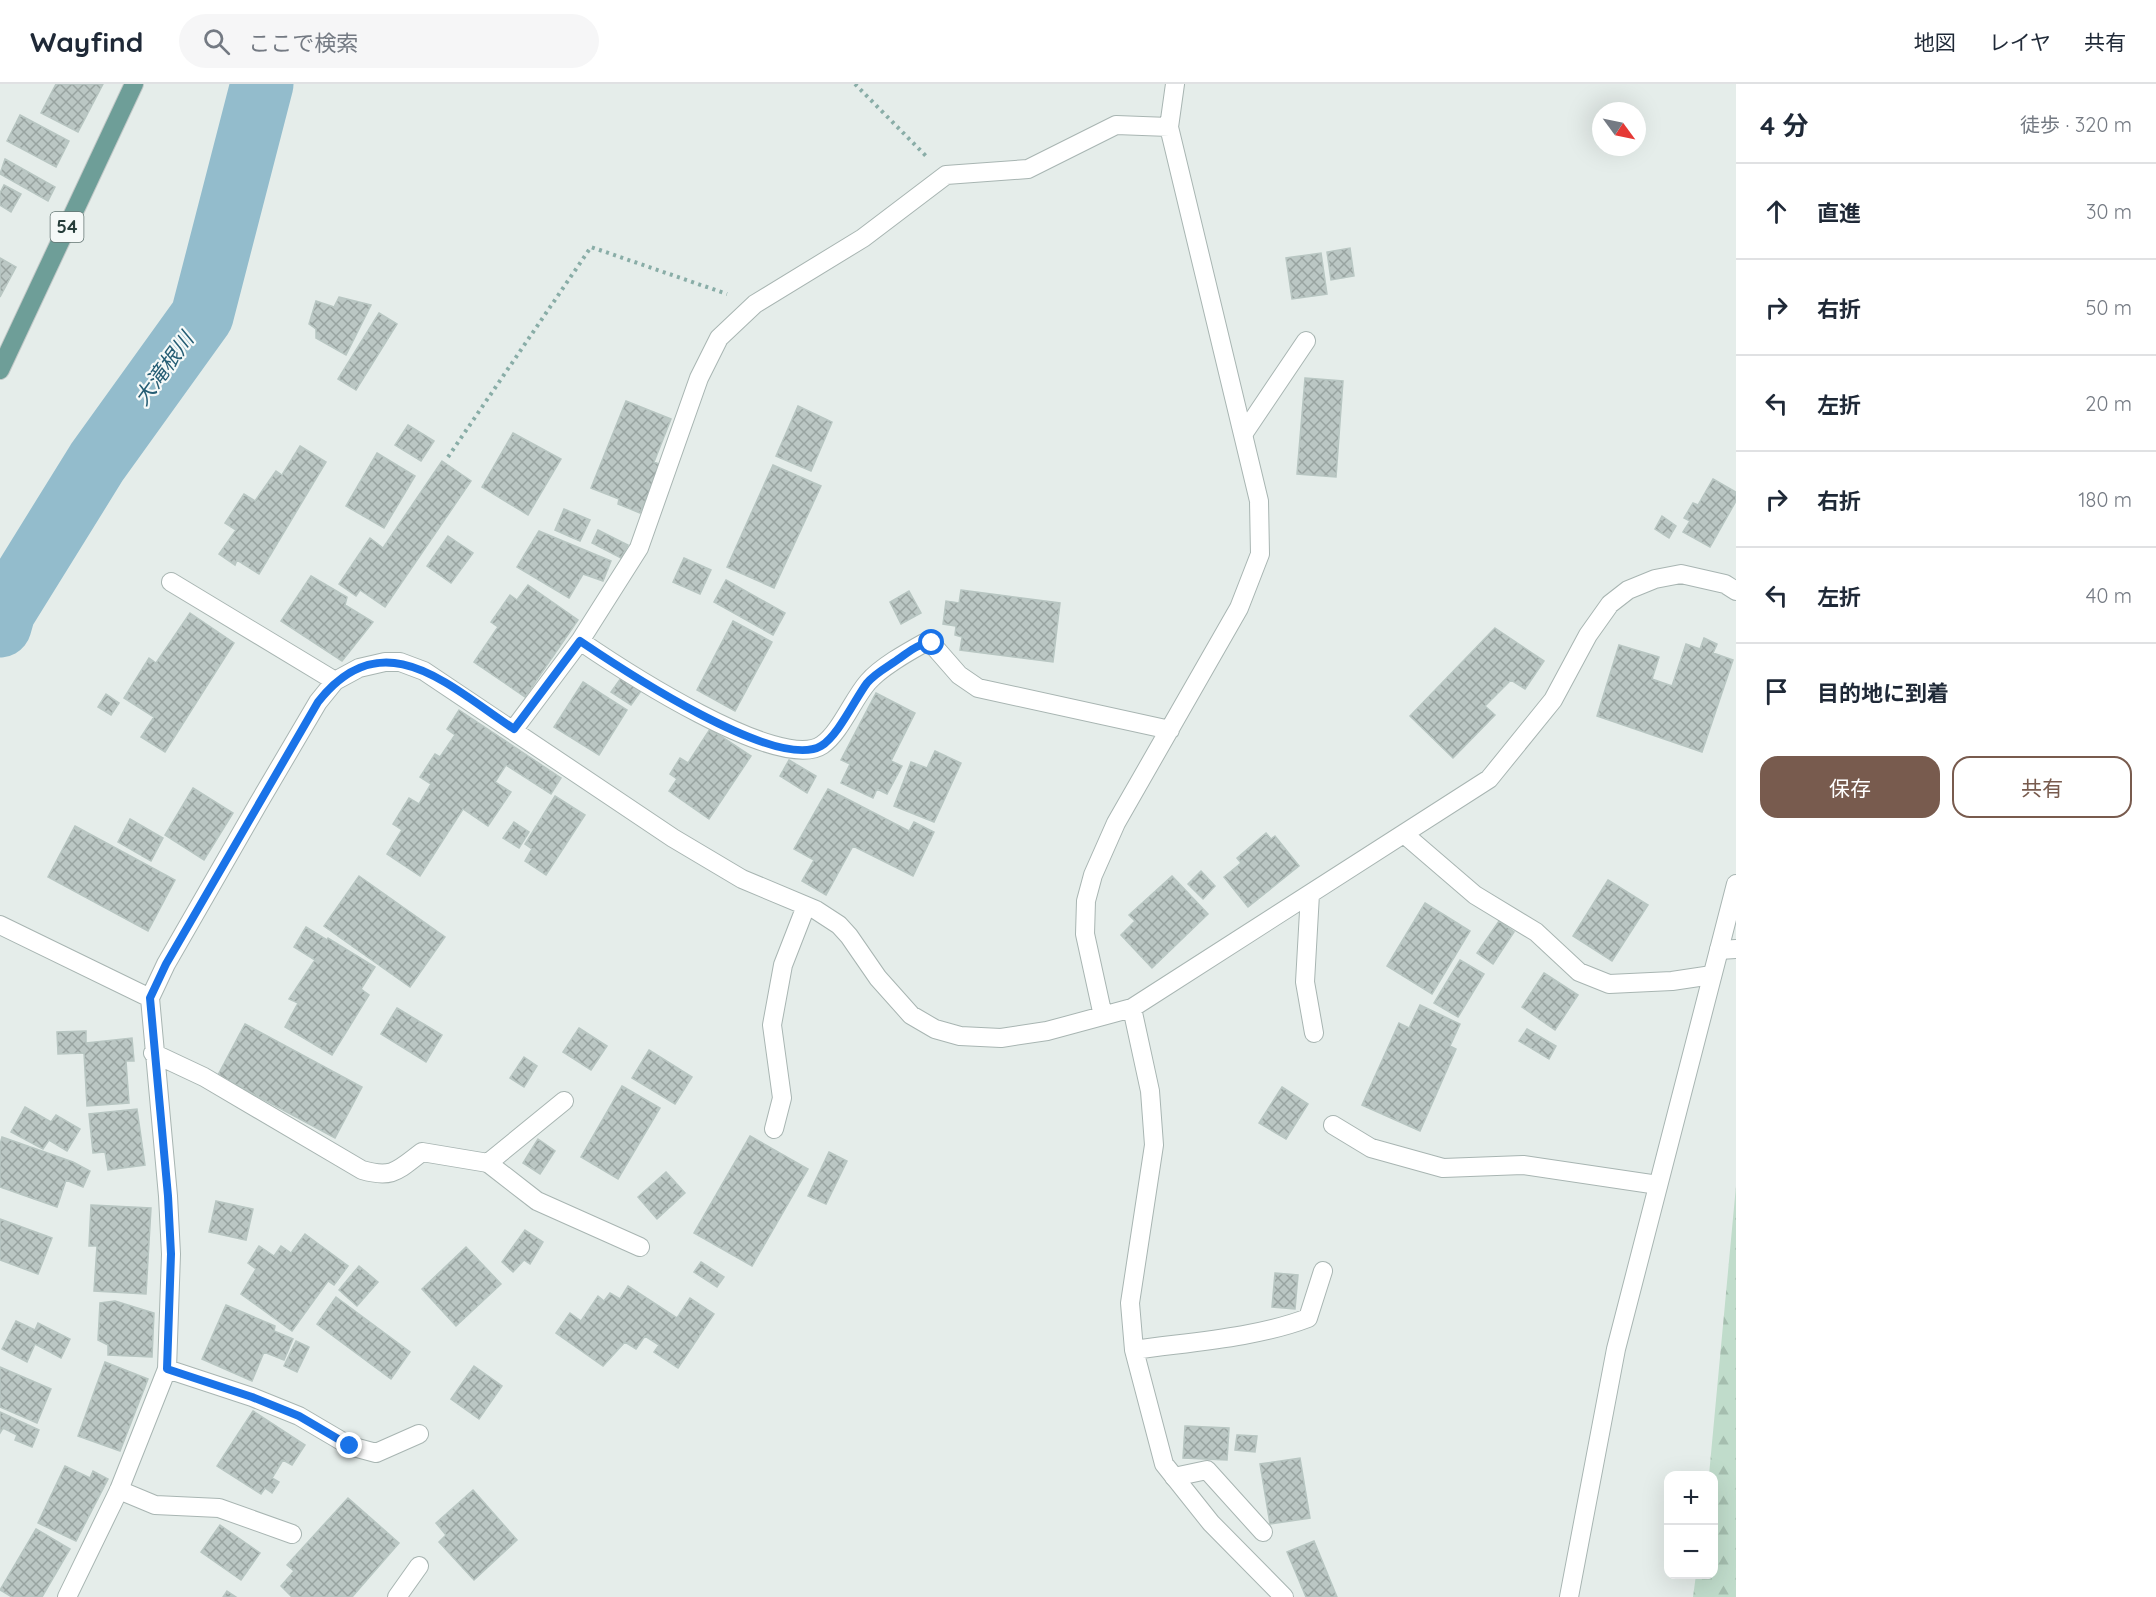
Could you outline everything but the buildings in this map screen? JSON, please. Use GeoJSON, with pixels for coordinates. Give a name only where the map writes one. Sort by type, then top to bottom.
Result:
{"type":"FeatureCollection","features":[{"type":"Feature","properties":{"kind":"main road","name":"54"},"geometry":{"type":"LineString","coordinates":[[0,370],[134,84]]}},
{"type":"Feature","properties":{"kind":"street"},"geometry":{"type":"LineString","coordinates":[[1103,1016],[1085,934],[1086,901],[1093,875],[1116,823],[1239,608],[1260,554],[1259,501],[1169,127],[1175,84]]}},
{"type":"Feature","properties":{"kind":"street"},"geometry":{"type":"LineString","coordinates":[[514,729],[580,641],[639,548],[699,378],[719,338],[755,304],[863,238],[946,175],[1028,169],[1116,125],[1169,127]]}},
{"type":"Feature","properties":{"kind":"street"},"geometry":{"type":"LineString","coordinates":[[1244,433],[1306,341]]}},
{"type":"Feature","properties":{"kind":"street"},"geometry":{"type":"LineString","coordinates":[[67,1597],[119,1490],[167,1369],[170,1308],[169,1220],[150,998],[166,964],[258,804],[318,702],[334,681],[359,668],[400,662],[424,671],[514,729],[673,838],[742,879],[806,906],[838,925],[911,1015],[935,1029],[960,1036],[1001,1038],[1047,1031],[1132,1008],[1489,779],[1553,700],[1588,635],[1605,612],[1628,590],[1655,579],[1681,574],[1725,584],[1736,591]]}},
{"type":"Feature","properties":{"kind":"street"},"geometry":{"type":"LineString","coordinates":[[171,582],[334,681]]}},
{"type":"Feature","properties":{"kind":"street"},"geometry":{"type":"LineString","coordinates":[[580,641],[633,677],[737,733],[778,746],[805,750],[822,746],[869,681],[924,643],[932,643],[959,675],[978,688],[1170,730]]}},
{"type":"Feature","properties":{"kind":"street"},"geometry":{"type":"LineString","coordinates":[[1404,834],[1476,895],[1536,932],[1579,972],[1609,984],[1672,981],[1712,975]]}},
{"type":"Feature","properties":{"kind":"street"},"geometry":{"type":"LineString","coordinates":[[1569,1597],[1616,1348],[1712,975],[1728,950],[1736,884]]}},
{"type":"Feature","properties":{"kind":"street"},"geometry":{"type":"LineString","coordinates":[[1310,894],[1305,982],[1314,1033]]}},
{"type":"Feature","properties":{"kind":"street"},"geometry":{"type":"LineString","coordinates":[[774,1128],[782,1098],[772,1025],[783,965],[806,906]]}},
{"type":"Feature","properties":{"kind":"street"},"geometry":{"type":"LineString","coordinates":[[0,925],[150,998]]}},
{"type":"Feature","properties":{"kind":"street"},"geometry":{"type":"LineString","coordinates":[[1132,1008],[1150,1091],[1154,1145],[1130,1303],[1134,1350],[1164,1464],[1211,1523],[1284,1597]]}},
{"type":"Feature","properties":{"kind":"street"},"geometry":{"type":"LineString","coordinates":[[153,1053],[204,1077],[362,1170],[380,1175],[392,1174],[422,1152],[488,1163],[537,1201],[640,1247]]}},
{"type":"Feature","properties":{"kind":"street"},"geometry":{"type":"LineString","coordinates":[[488,1163],[564,1101]]}},
{"type":"Feature","properties":{"kind":"street"},"geometry":{"type":"LineString","coordinates":[[1333,1125],[1371,1148],[1443,1168],[1523,1165],[1658,1185]]}},
{"type":"Feature","properties":{"kind":"street"},"geometry":{"type":"LineString","coordinates":[[1134,1350],[1270,1328],[1308,1318],[1323,1271]]}},
{"type":"Feature","properties":{"kind":"street"},"geometry":{"type":"LineString","coordinates":[[167,1369],[252,1397],[299,1416],[350,1446],[376,1453],[419,1434]]}},
{"type":"Feature","properties":{"kind":"street"},"geometry":{"type":"LineString","coordinates":[[1174,1477],[1207,1470],[1263,1532]]}},
{"type":"Feature","properties":{"kind":"street"},"geometry":{"type":"LineString","coordinates":[[119,1490],[155,1505],[219,1508],[292,1534]]}},
{"type":"Feature","properties":{"kind":"street"},"geometry":{"type":"LineString","coordinates":[[398,1597],[418,1566]]}},
{"type":"Feature","properties":{"kind":"path"},"geometry":{"type":"LineString","coordinates":[[855,84],[895,127],[946,175]]}},
{"type":"Feature","properties":{"kind":"path"},"geometry":{"type":"LineString","coordinates":[[448,457],[591,247],[755,304]]}},
{"type":"Feature","properties":{"kind":"green space"},"geometry":{"type":"Polygon","coordinates":[[[1736,1186],[1736,1597],[1693,1597],[1695,1579],[1718,1579],[1718,1471],[1709,1471],[1736,1186]]]}},
{"type":"Feature","properties":{"kind":"waterway","name":"大滝根川"},"geometry":{"type":"LineString","coordinates":[[0,626],[4,612],[97,462],[202,316],[262,84]]}},
{"type":"Feature","properties":{"kind":"route"},"geometry":{"type":"LineString","coordinates":[[350,1446],[299,1416],[252,1397],[167,1369],[171,1254],[150,998],[166,964],[318,702],[334,681],[359,668],[385,662],[400,662],[424,671],[514,729],[580,641],[633,677],[737,733],[778,746],[805,750],[822,746],[869,681],[912,650],[924,643],[932,643]]}}]}
